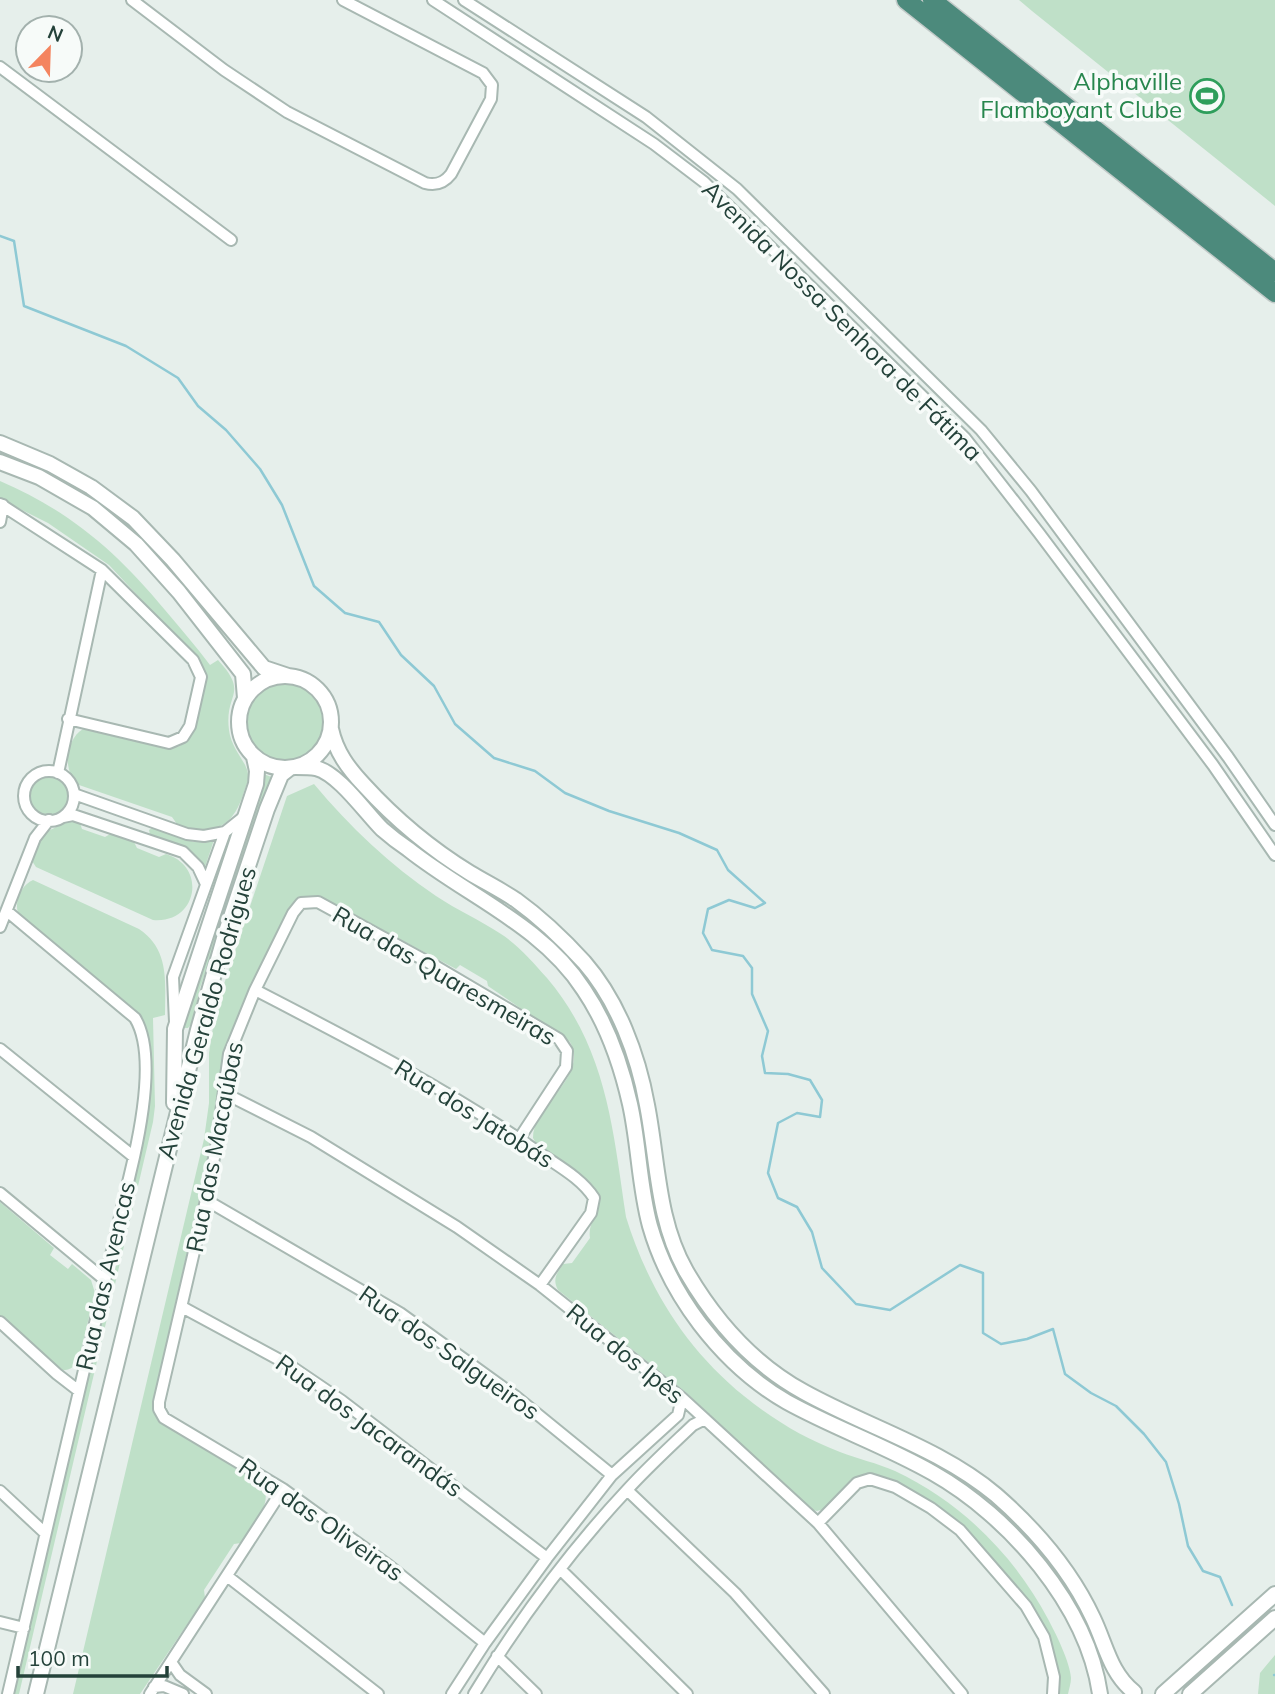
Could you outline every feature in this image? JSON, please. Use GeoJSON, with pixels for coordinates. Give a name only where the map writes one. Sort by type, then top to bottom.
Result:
{"type":"FeatureCollection","features":[{"type":"Feature","properties":{"kind":"highway"},"geometry":{"type":"LineString","coordinates":[[906,0],[1275,293]]}},
{"type":"Feature","properties":{"kind":"highway"},"geometry":{"type":"LineString","coordinates":[[932,0],[1275,272]]}},
{"type":"Feature","properties":{"kind":"street"},"geometry":{"type":"LineString","coordinates":[[132,0],[224,70],[287,112],[319,131],[430,185],[440,183],[451,174],[491,99],[492,85],[483,74],[343,0]]}},
{"type":"Feature","properties":{"kind":"street","name":"Avenida Nossa Senhora de Fátima"},"geometry":{"type":"LineString","coordinates":[[433,0],[654,144],[704,182],[965,438],[1213,765],[1275,855]]}},
{"type":"Feature","properties":{"kind":"street","name":"Avenida Nossa Senhora de Fátima"},"geometry":{"type":"LineString","coordinates":[[464,0],[646,117],[737,189],[981,430],[1031,491],[1228,757],[1275,825]]}},
{"type":"Feature","properties":{"kind":"street"},"geometry":{"type":"LineString","coordinates":[[0,67],[231,240]]}},
{"type":"Feature","properties":{"kind":"street"},"geometry":{"type":"LineString","coordinates":[[0,443],[50,464],[91,487],[133,519],[173,560],[264,667],[303,679],[326,699],[335,746],[348,767],[383,806],[426,843],[515,900],[554,930],[587,966],[614,1005],[636,1058],[648,1106],[655,1170],[668,1226],[684,1268],[710,1309],[740,1346],[769,1370],[804,1392],[910,1442],[959,1469],[995,1494],[1061,1564],[1093,1617],[1117,1675],[1139,1693]]}},
{"type":"Feature","properties":{"kind":"street"},"geometry":{"type":"LineString","coordinates":[[0,462],[39,477],[93,508],[136,544],[243,674],[245,698]]}},
{"type":"Feature","properties":{"kind":"street"},"geometry":{"type":"LineString","coordinates":[[0,522],[1,504],[102,570],[193,660],[201,677],[190,726],[183,737],[169,743],[68,719]]}},
{"type":"Feature","properties":{"kind":"street"},"geometry":{"type":"LineString","coordinates":[[1074,580],[1088,569]]}},
{"type":"Feature","properties":{"kind":"street"},"geometry":{"type":"LineString","coordinates":[[58,773],[102,570]]}},
{"type":"Feature","properties":{"kind":"street"},"geometry":{"type":"LineString","coordinates":[[288,676],[263,681],[245,698],[239,712],[239,729],[244,744],[254,757],[265,764],[317,768],[333,778],[383,830],[429,867],[509,916],[547,946],[584,989],[612,1042],[630,1105],[650,1227],[671,1279],[701,1325],[741,1368],[785,1401],[933,1473],[978,1503],[1036,1560],[1070,1609],[1096,1670],[1100,1694]]}},
{"type":"Feature","properties":{"kind":"street"},"geometry":{"type":"LineString","coordinates":[[293,768],[309,762],[319,753],[327,742],[331,729]]}},
{"type":"Feature","properties":{"kind":"street","name":"Avenida Geraldo Rodrigues"},"geometry":{"type":"LineString","coordinates":[[175,1028],[256,783],[254,757]]}},
{"type":"Feature","properties":{"kind":"street","name":"Avenida Geraldo Rodrigues"},"geometry":{"type":"LineString","coordinates":[[163,1170],[225,935],[267,809],[281,775],[293,768]]}},
{"type":"Feature","properties":{"kind":"street"},"geometry":{"type":"LineString","coordinates":[[63,817],[72,807],[74,794],[69,781],[58,773],[43,772],[30,781],[24,794],[32,813],[49,820],[73,815],[145,837],[183,852],[198,867],[206,884]]}},
{"type":"Feature","properties":{"kind":"street"},"geometry":{"type":"LineString","coordinates":[[74,794],[187,834],[204,836],[225,832]]}},
{"type":"Feature","properties":{"kind":"street"},"geometry":{"type":"LineString","coordinates":[[111,826],[117,810]]}},
{"type":"Feature","properties":{"kind":"street"},"geometry":{"type":"LineString","coordinates":[[32,813],[35,838]]}},
{"type":"Feature","properties":{"kind":"street","name":"Avenida Geraldo Rodrigues"},"geometry":{"type":"LineString","coordinates":[[163,1170],[174,1103],[173,977],[225,832],[245,817]]}},
{"type":"Feature","properties":{"kind":"street"},"geometry":{"type":"LineString","coordinates":[[0,927],[35,838],[49,820]]}},
{"type":"Feature","properties":{"kind":"street"},"geometry":{"type":"LineString","coordinates":[[145,837],[145,828],[149,821]]}},
{"type":"Feature","properties":{"kind":"street","name":"Rua das Quaresmeiras"},"geometry":{"type":"LineString","coordinates":[[301,903],[318,902],[437,967],[559,1039],[568,1052],[566,1067],[519,1139]]}},
{"type":"Feature","properties":{"kind":"street","name":"Rua das Macaúbas"},"geometry":{"type":"LineString","coordinates":[[159,1402],[206,1200],[229,1054],[255,990],[293,913],[301,903]]}},
{"type":"Feature","properties":{"kind":"street","name":"Rua das Avencas"},"geometry":{"type":"LineString","coordinates":[[8,912],[135,1018],[142,1030],[146,1090],[134,1157],[8,1694]]}},
{"type":"Feature","properties":{"kind":"street","name":"Rua dos Jatobás"},"geometry":{"type":"LineString","coordinates":[[255,990],[364,1047],[519,1139],[587,1186],[594,1198],[591,1213],[540,1285]]}},
{"type":"Feature","properties":{"kind":"street"},"geometry":{"type":"LineString","coordinates":[[175,1028],[184,1036],[198,1030]]}},
{"type":"Feature","properties":{"kind":"street"},"geometry":{"type":"LineString","coordinates":[[0,1049],[134,1157]]}},
{"type":"Feature","properties":{"kind":"street","name":"Rua dos Ipês"},"geometry":{"type":"LineString","coordinates":[[224,1093],[311,1136],[457,1227],[540,1285],[682,1398],[818,1523],[961,1694]]}},
{"type":"Feature","properties":{"kind":"street","name":"Rua das Avencas"},"geometry":{"type":"LineString","coordinates":[[36,1694],[163,1170]]}},
{"type":"Feature","properties":{"kind":"street"},"geometry":{"type":"LineString","coordinates":[[0,1194],[105,1280]]}},
{"type":"Feature","properties":{"kind":"street","name":"Rua dos Salgueiros"},"geometry":{"type":"LineString","coordinates":[[206,1200],[400,1313],[515,1396],[612,1475]]}},
{"type":"Feature","properties":{"kind":"street","name":"Rua dos Jacarandás"},"geometry":{"type":"LineString","coordinates":[[182,1307],[289,1365],[342,1401],[547,1558]]}},
{"type":"Feature","properties":{"kind":"street"},"geometry":{"type":"LineString","coordinates":[[0,1322],[79,1391]]}},
{"type":"Feature","properties":{"kind":"street"},"geometry":{"type":"LineString","coordinates":[[452,1694],[485,1643],[547,1558],[612,1475],[678,1416],[682,1398]]}},
{"type":"Feature","properties":{"kind":"street","name":"Rua das Oliveiras"},"geometry":{"type":"LineString","coordinates":[[159,1402],[164,1419],[283,1489],[388,1565],[485,1643]]}},
{"type":"Feature","properties":{"kind":"street"},"geometry":{"type":"LineString","coordinates":[[474,1694],[497,1656],[561,1570],[627,1490],[693,1425],[705,1419]]}},
{"type":"Feature","properties":{"kind":"street"},"geometry":{"type":"LineString","coordinates":[[818,1523],[857,1483],[870,1479],[895,1487],[931,1508],[960,1530],[1026,1606],[1044,1637],[1054,1677],[1053,1694]]}},
{"type":"Feature","properties":{"kind":"street"},"geometry":{"type":"LineString","coordinates":[[152,1690],[283,1489]]}},
{"type":"Feature","properties":{"kind":"street"},"geometry":{"type":"LineString","coordinates":[[627,1490],[734,1593],[824,1694]]}},
{"type":"Feature","properties":{"kind":"street"},"geometry":{"type":"LineString","coordinates":[[0,1491],[45,1533]]}},
{"type":"Feature","properties":{"kind":"street"},"geometry":{"type":"LineString","coordinates":[[576,1523],[586,1526],[592,1533]]}},
{"type":"Feature","properties":{"kind":"street"},"geometry":{"type":"LineString","coordinates":[[561,1570],[687,1694]]}},
{"type":"Feature","properties":{"kind":"street"},"geometry":{"type":"LineString","coordinates":[[227,1576],[378,1694]]}},
{"type":"Feature","properties":{"kind":"street"},"geometry":{"type":"LineString","coordinates":[[1163,1694],[1275,1594]]}},
{"type":"Feature","properties":{"kind":"street"},"geometry":{"type":"LineString","coordinates":[[515,1602],[520,1610],[529,1614]]}},
{"type":"Feature","properties":{"kind":"street"},"geometry":{"type":"LineString","coordinates":[[1190,1694],[1275,1618]]}},
{"type":"Feature","properties":{"kind":"street"},"geometry":{"type":"LineString","coordinates":[[0,1622],[24,1628]]}},
{"type":"Feature","properties":{"kind":"street"},"geometry":{"type":"LineString","coordinates":[[497,1656],[536,1694]]}},
{"type":"Feature","properties":{"kind":"street"},"geometry":{"type":"LineString","coordinates":[[171,1662],[180,1675],[206,1694]]}},
{"type":"Feature","properties":{"kind":"street"},"geometry":{"type":"LineString","coordinates":[[152,1690],[164,1686],[183,1694]]}},
{"type":"Feature","properties":{"kind":"street"},"geometry":{"type":"LineString","coordinates":[[1117,1694],[1139,1693]]}},
{"type":"Feature","properties":{"kind":"street"},"geometry":{"type":"LineString","coordinates":[[452,1694],[460,1694]]}},
{"type":"Feature","properties":{"kind":"green space","name":"Alphaville Flamboyant Clube"},"geometry":{"type":"Polygon","coordinates":[[[1019,0],[1275,0],[1275,206],[1032,11],[1019,0]]]}},
{"type":"Feature","properties":{"kind":"green space"},"geometry":{"type":"Polygon","coordinates":[[[0,481],[49,506],[91,535],[147,589],[210,665],[218,660],[233,680],[234,694],[228,718],[230,737],[247,769],[248,777],[238,807],[226,822],[211,829],[179,827],[172,817],[79,785],[74,779],[68,764],[69,748],[83,729],[167,749],[180,746],[191,734],[205,682],[196,658],[109,565],[48,523],[0,499],[0,481]]]}},
{"type":"Feature","properties":{"kind":"green space"},"geometry":{"type":"Polygon","coordinates":[[[284,683],[299,686],[311,695],[320,707],[323,722],[320,737],[311,749],[299,758],[284,761],[269,758],[257,749],[248,737],[245,722],[248,707],[257,695],[269,686],[284,683]]]}},
{"type":"Feature","properties":{"kind":"green space"},"geometry":{"type":"Polygon","coordinates":[[[261,773],[274,778],[269,784],[200,988],[192,1023],[188,1028],[183,1028],[181,1026],[261,773]]]}},
{"type":"Feature","properties":{"kind":"green space"},"geometry":{"type":"Polygon","coordinates":[[[49,777],[63,782],[68,796],[63,810],[49,815],[35,810],[30,796],[35,782],[49,777]]]}},
{"type":"Feature","properties":{"kind":"green space"},"geometry":{"type":"Polygon","coordinates":[[[314,784],[356,830],[403,871],[436,896],[513,943],[547,978],[567,1005],[583,1033],[604,1092],[617,1153],[626,1217],[635,1243],[672,1316],[704,1358],[723,1378],[777,1420],[827,1447],[888,1468],[919,1484],[942,1498],[984,1533],[1019,1573],[1051,1625],[1070,1671],[1068,1694],[1057,1694],[1047,1635],[964,1527],[934,1503],[889,1478],[869,1475],[825,1509],[809,1509],[688,1394],[558,1290],[555,1283],[557,1273],[563,1264],[572,1263],[590,1238],[599,1203],[594,1188],[586,1180],[547,1154],[533,1138],[541,1114],[567,1079],[572,1067],[574,1055],[570,1042],[488,986],[487,981],[460,965],[456,969],[325,899],[310,897],[298,901],[290,908],[225,1048],[209,1157],[153,1401],[154,1411],[160,1421],[260,1482],[265,1489],[264,1505],[241,1543],[234,1544],[204,1590],[205,1598],[140,1694],[73,1694],[204,1139],[209,1103],[209,1053],[216,1008],[287,796],[314,784]]]}},
{"type":"Feature","properties":{"kind":"green space"},"geometry":{"type":"Polygon","coordinates":[[[69,821],[80,823],[82,829],[105,837],[112,833],[134,842],[137,848],[159,857],[166,854],[179,861],[188,870],[192,882],[188,904],[180,913],[168,919],[153,920],[36,867],[32,861],[40,838],[69,821]]]}},
{"type":"Feature","properties":{"kind":"green space"},"geometry":{"type":"Polygon","coordinates":[[[152,828],[194,842],[214,840],[204,870],[181,847],[150,835],[149,830],[152,828]]]}},
{"type":"Feature","properties":{"kind":"green space"},"geometry":{"type":"Polygon","coordinates":[[[33,880],[139,929],[149,937],[164,968],[165,1015],[153,1018],[153,1122],[19,1694],[12,1694],[146,1120],[148,1038],[140,1018],[19,915],[19,895],[33,880]]]}},
{"type":"Feature","properties":{"kind":"green space"},"geometry":{"type":"Polygon","coordinates":[[[0,1202],[54,1248],[50,1255],[68,1269],[72,1264],[91,1280],[95,1293],[79,1358],[69,1369],[60,1370],[0,1317],[0,1202]]]}},
{"type":"Feature","properties":{"kind":"green space"},"geometry":{"type":"Polygon","coordinates":[[[1275,1655],[1275,1694],[1258,1694],[1260,1673],[1275,1655]]]}},
{"type":"Feature","properties":{"kind":"waterway"},"geometry":{"type":"LineString","coordinates":[[0,236],[14,241],[24,306],[126,346],[178,378],[198,406],[226,430],[260,469],[282,505],[314,586],[345,613],[379,622],[401,655],[434,686],[455,724],[494,758],[535,771],[565,793],[609,811],[679,833],[717,850],[728,870],[765,903],[755,908],[729,900],[708,909],[703,933],[712,950],[743,956],[752,968],[752,994],[768,1031],[762,1056],[765,1073],[788,1074],[810,1080],[822,1100],[820,1117],[797,1113],[778,1123],[768,1173],[778,1198],[797,1207],[812,1232],[822,1268],[856,1304],[890,1310],[960,1265],[983,1273],[983,1333],[1001,1344],[1027,1339],[1053,1329],[1065,1374],[1091,1393],[1116,1406],[1144,1434],[1166,1462],[1188,1546],[1203,1571],[1220,1577],[1232,1605]]}},
{"type":"Feature","properties":{"kind":"place","name":"Alphaville Flamboyant Clube"},"geometry":{"type":"Point","coordinates":[1207,96]}}]}
